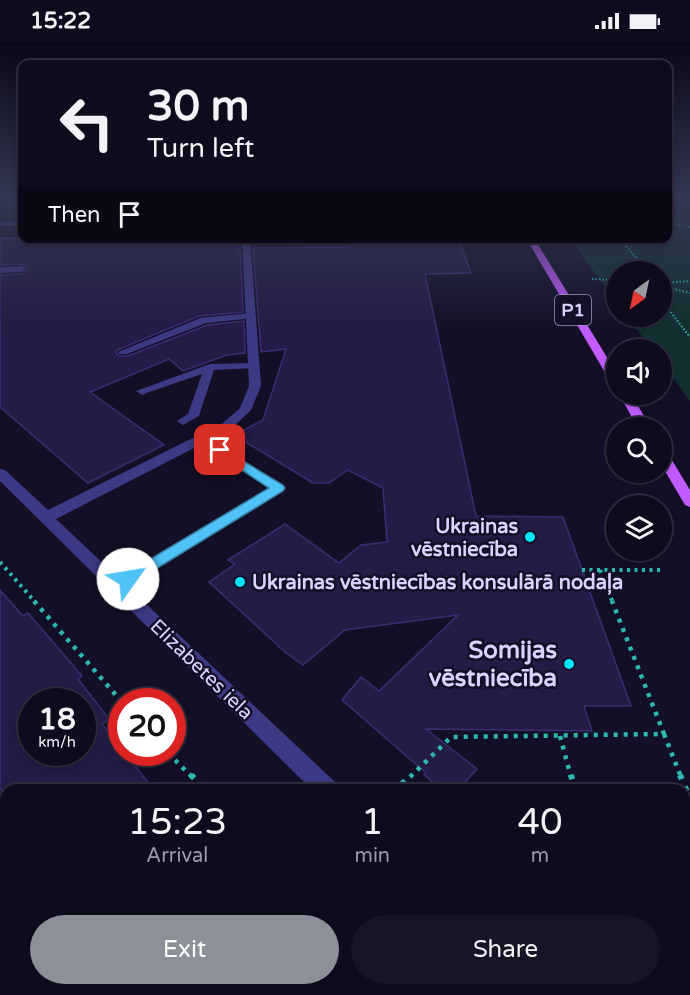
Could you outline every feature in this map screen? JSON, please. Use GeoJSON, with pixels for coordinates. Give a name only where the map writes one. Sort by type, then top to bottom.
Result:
{"type":"FeatureCollection","features":[{"type":"Feature","properties":{"kind":"main road","name":"P1"},"geometry":{"type":"LineString","coordinates":[[533,243],[606,364]]}},
{"type":"Feature","properties":{"kind":"main road"},"geometry":{"type":"LineString","coordinates":[[672,472],[690,502]]}},
{"type":"Feature","properties":{"kind":"street"},"geometry":{"type":"LineString","coordinates":[[45,518],[227,426],[245,410],[255,386],[246,243]]}},
{"type":"Feature","properties":{"kind":"street"},"geometry":{"type":"LineString","coordinates":[[0,270],[22,269]]}},
{"type":"Feature","properties":{"kind":"street"},"geometry":{"type":"LineString","coordinates":[[123,352],[204,321],[251,316]]}},
{"type":"Feature","properties":{"kind":"street"},"geometry":{"type":"LineString","coordinates":[[142,391],[210,367],[254,366]]}},
{"type":"Feature","properties":{"kind":"street"},"geometry":{"type":"LineString","coordinates":[[183,421],[194,416],[210,367]]}},
{"type":"Feature","properties":{"kind":"street"},"geometry":{"type":"LineString","coordinates":[[117,586],[278,488],[220,450]]}},
{"type":"Feature","properties":{"kind":"street","name":"Elizabetes iela"},"geometry":{"type":"LineString","coordinates":[[0,473],[321,784]]}},
{"type":"Feature","properties":{"kind":"path"},"geometry":{"type":"LineString","coordinates":[[623,243],[639,261]]}},
{"type":"Feature","properties":{"kind":"path"},"geometry":{"type":"LineString","coordinates":[[592,279],[606,280]]}},
{"type":"Feature","properties":{"kind":"path"},"geometry":{"type":"LineString","coordinates":[[672,284],[690,281]]}},
{"type":"Feature","properties":{"kind":"path"},"geometry":{"type":"LineString","coordinates":[[672,288],[690,293]]}},
{"type":"Feature","properties":{"kind":"path"},"geometry":{"type":"LineString","coordinates":[[672,314],[690,337]]}},
{"type":"Feature","properties":{"kind":"path"},"geometry":{"type":"LineString","coordinates":[[0,562],[110,688]]}},
{"type":"Feature","properties":{"kind":"path"},"geometry":{"type":"LineString","coordinates":[[582,570],[664,570]]}},
{"type":"Feature","properties":{"kind":"path"},"geometry":{"type":"LineString","coordinates":[[600,570],[684,784]]}},
{"type":"Feature","properties":{"kind":"path"},"geometry":{"type":"LineString","coordinates":[[402,784],[451,737],[664,734]]}},
{"type":"Feature","properties":{"kind":"path"},"geometry":{"type":"LineString","coordinates":[[560,736],[573,784]]}},
{"type":"Feature","properties":{"kind":"path"},"geometry":{"type":"LineString","coordinates":[[181,766],[200,784]]}},
{"type":"Feature","properties":{"kind":"green space"},"geometry":{"type":"Polygon","coordinates":[[[690,242],[690,401],[672,377],[672,339],[644,339],[635,327],[672,327],[672,261],[606,261],[606,288],[573,243],[690,242]]]}},
{"type":"Feature","properties":{"kind":"building"},"geometry":{"type":"Polygon","coordinates":[[[0,242],[236,243],[236,248],[240,248],[243,312],[199,316],[117,350],[116,353],[119,356],[128,356],[207,325],[244,321],[245,353],[227,355],[183,371],[169,359],[90,392],[164,445],[88,483],[0,407],[0,275],[22,274],[28,269],[22,264],[0,265],[0,242]]]}},
{"type":"Feature","properties":{"kind":"building"},"geometry":{"type":"Polygon","coordinates":[[[349,243],[460,243],[471,273],[425,274],[476,516],[563,517],[631,706],[584,706],[592,731],[426,729],[477,769],[463,784],[435,784],[424,775],[426,773],[342,700],[361,677],[379,691],[458,615],[345,630],[303,665],[286,653],[209,582],[235,564],[228,560],[285,524],[339,563],[361,545],[387,542],[383,488],[348,470],[329,483],[313,483],[234,435],[263,420],[286,349],[261,352],[253,248],[349,247],[349,243]]]}},
{"type":"Feature","properties":{"kind":"building"},"geometry":{"type":"Polygon","coordinates":[[[0,590],[23,616],[28,613],[82,676],[78,679],[85,688],[18,688],[18,766],[96,766],[96,702],[108,718],[102,724],[108,732],[108,766],[135,766],[149,784],[0,784],[0,590]]]}},
{"type":"Feature","properties":{"kind":"place","name":"Ukrainas vēstniecība"},"geometry":{"type":"Point","coordinates":[530,537]}},
{"type":"Feature","properties":{"kind":"place","name":"Ukrainas vēstniecības konsulārā nodaļa"},"geometry":{"type":"Point","coordinates":[240,582]}},
{"type":"Feature","properties":{"kind":"place","name":"Somijas vēstniecība"},"geometry":{"type":"Point","coordinates":[569,664]}},
{"type":"Feature","properties":{"kind":"route"},"geometry":{"type":"LineString","coordinates":[[128,579],[278,488],[220,450]]}}]}
